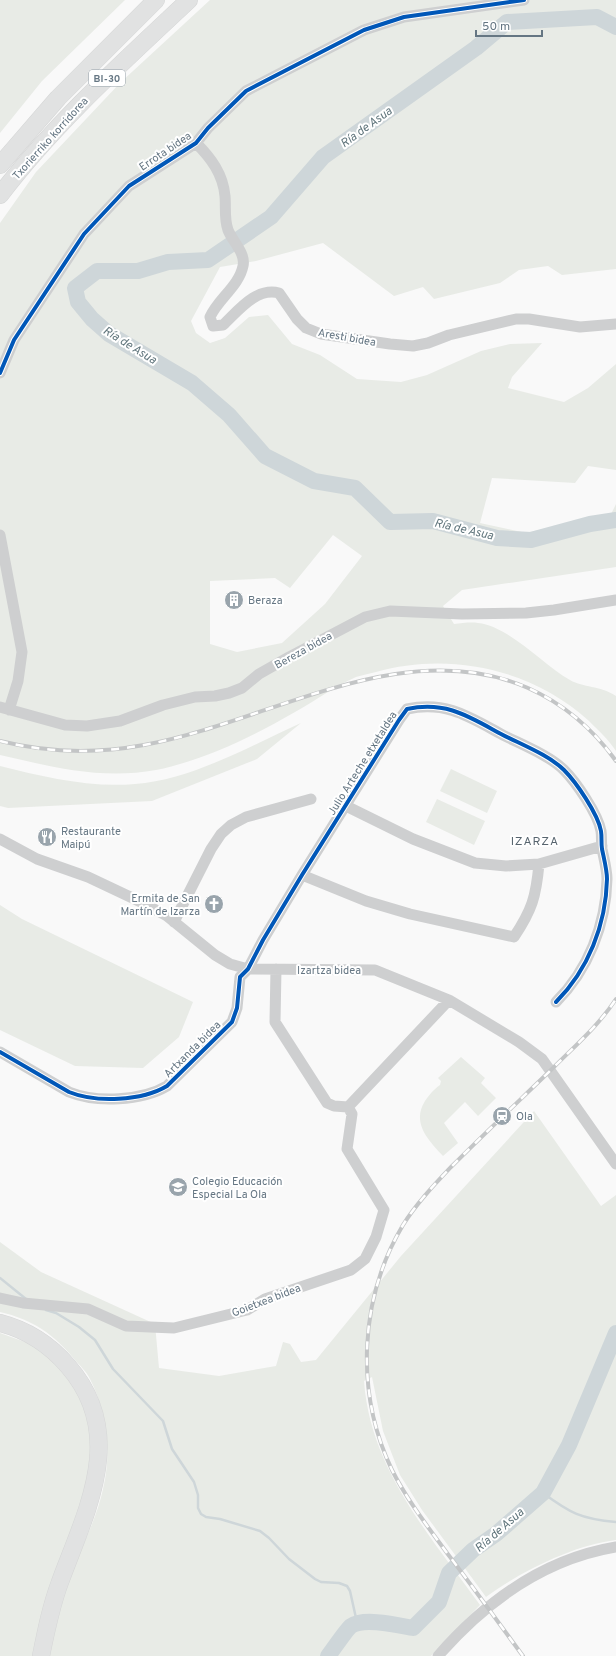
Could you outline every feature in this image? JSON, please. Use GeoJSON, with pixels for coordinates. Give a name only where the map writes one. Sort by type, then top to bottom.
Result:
{"type":"FeatureCollection","features":[{"type":"Feature","properties":{"kind":"highway","name":"Txorierriko korridorea"},"geometry":{"type":"LineString","coordinates":[[0,165],[85,70],[156,0]]}},
{"type":"Feature","properties":{"kind":"highway","name":"Txorierriko korridorea"},"geometry":{"type":"LineString","coordinates":[[0,195],[29,159],[84,99],[189,0]]}},
{"type":"Feature","properties":{"kind":"highway"},"geometry":{"type":"LineString","coordinates":[[0,1323],[16,1328],[40,1340],[66,1363],[81,1383],[90,1401],[98,1432],[99,1461],[93,1492],[53,1602],[42,1656]]}},
{"type":"Feature","properties":{"kind":"street","name":"Errota bidea"},"geometry":{"type":"LineString","coordinates":[[0,373],[14,340],[84,234],[129,186],[196,143],[208,128],[246,91],[364,30],[404,17],[524,0]]}},
{"type":"Feature","properties":{"kind":"street","name":"Aresti bidea"},"geometry":{"type":"LineString","coordinates":[[196,143],[210,158],[220,174],[225,195],[227,228],[241,254],[243,265],[238,278],[214,309],[210,317],[213,326],[223,325],[251,298],[271,291],[279,293],[296,320],[306,328],[321,334],[390,344],[413,346],[428,343],[449,335],[516,319],[529,319],[580,326],[616,324]]}},
{"type":"Feature","properties":{"kind":"street"},"geometry":{"type":"LineString","coordinates":[[0,535],[22,652],[18,680],[4,708]]}},
{"type":"Feature","properties":{"kind":"street","name":"Bereza bidea"},"geometry":{"type":"LineString","coordinates":[[4,708],[65,725],[87,726],[120,721],[163,705],[189,698],[229,694],[242,688],[259,674],[289,657],[365,617],[390,611],[477,614],[526,613],[616,600]]}},
{"type":"Feature","properties":{"kind":"street","name":"Julio Arteche etxetaldea"},"geometry":{"type":"LineString","coordinates":[[248,969],[263,940],[302,875],[407,709],[424,706],[440,707],[463,714],[546,758],[563,769],[587,799],[601,830],[607,878],[603,914],[589,956],[568,990],[556,1002]]}},
{"type":"Feature","properties":{"kind":"street"},"geometry":{"type":"LineString","coordinates":[[174,922],[211,849],[221,834],[231,825],[246,817],[312,799]]}},
{"type":"Feature","properties":{"kind":"street","name":"Julio Arteche etxetaldea"},"geometry":{"type":"LineString","coordinates":[[346,806],[413,839],[475,863],[506,866],[539,864],[602,846]]}},
{"type":"Feature","properties":{"kind":"street","name":"Izartza bidea"},"geometry":{"type":"LineString","coordinates":[[0,839],[37,858],[111,887],[167,916],[215,955],[230,964],[248,969],[375,970],[449,1000],[519,1042],[542,1059],[616,1164]]}},
{"type":"Feature","properties":{"kind":"street"},"geometry":{"type":"LineString","coordinates":[[302,875],[366,901],[410,914],[514,937],[528,916],[536,889],[539,864]]}},
{"type":"Feature","properties":{"kind":"street","name":"Artxanda bidea"},"geometry":{"type":"LineString","coordinates":[[0,1052],[68,1092],[79,1096],[134,1098],[157,1093],[167,1086],[232,1022],[237,1008],[240,977],[248,969]]}},
{"type":"Feature","properties":{"kind":"street"},"geometry":{"type":"LineString","coordinates":[[276,969],[276,1022],[327,1102],[334,1106],[348,1107],[449,1000]]}},
{"type":"Feature","properties":{"kind":"street","name":"Goietxea bidea"},"geometry":{"type":"LineString","coordinates":[[0,1298],[23,1303],[88,1309],[126,1326],[174,1328],[247,1310],[265,1299],[351,1270],[365,1259],[376,1237],[384,1210],[347,1149],[352,1114],[348,1107]]}},
{"type":"Feature","properties":{"kind":"street"},"geometry":{"type":"LineString","coordinates":[[438,1656],[476,1617],[523,1582],[555,1565],[584,1554],[616,1547]]}},
{"type":"Feature","properties":{"kind":"shaded area"},"geometry":{"type":"Polygon","coordinates":[[[0,0],[125,0],[42,81],[0,133],[0,0]]]}},
{"type":"Feature","properties":{"kind":"shaded area"},"geometry":{"type":"Polygon","coordinates":[[[210,0],[616,0],[616,269],[562,275],[548,266],[519,270],[500,283],[434,299],[423,287],[394,296],[323,243],[256,261],[220,267],[191,321],[196,333],[210,343],[225,338],[249,317],[268,315],[292,344],[320,355],[357,379],[401,382],[427,375],[481,351],[510,344],[542,343],[512,377],[508,388],[564,402],[588,388],[616,364],[616,470],[588,466],[575,483],[492,478],[480,523],[526,533],[611,514],[616,504],[616,567],[462,590],[443,606],[454,624],[475,623],[490,626],[502,631],[514,638],[575,683],[604,690],[616,696],[616,751],[607,739],[589,721],[566,703],[542,688],[516,677],[488,669],[432,663],[404,666],[356,677],[303,708],[245,739],[191,761],[156,770],[136,773],[97,773],[58,768],[0,755],[0,223],[36,172],[120,83],[210,0]],[[333,535],[290,588],[275,578],[210,581],[210,644],[237,652],[282,643],[325,604],[362,556],[333,535]]]}},
{"type":"Feature","properties":{"kind":"shaded area"},"geometry":{"type":"Polygon","coordinates":[[[301,723],[257,759],[152,801],[8,808],[0,806],[0,766],[50,778],[84,783],[118,785],[156,781],[177,776],[220,761],[301,723]]]}},
{"type":"Feature","properties":{"kind":"shaded area"},"geometry":{"type":"Polygon","coordinates":[[[451,769],[497,791],[487,813],[440,791],[451,769]]]}},
{"type":"Feature","properties":{"kind":"shaded area"},"geometry":{"type":"Polygon","coordinates":[[[437,799],[485,821],[474,845],[426,822],[437,799]]]}},
{"type":"Feature","properties":{"kind":"shaded area"},"geometry":{"type":"Polygon","coordinates":[[[0,905],[22,919],[193,1002],[179,1037],[143,1068],[75,1066],[0,1030],[0,905]]]}},
{"type":"Feature","properties":{"kind":"shaded area"},"geometry":{"type":"Polygon","coordinates":[[[461,1057],[485,1078],[481,1083],[496,1098],[478,1116],[465,1102],[444,1123],[458,1143],[443,1156],[427,1138],[421,1124],[421,1109],[428,1096],[440,1085],[441,1081],[438,1078],[461,1057]]]}},
{"type":"Feature","properties":{"kind":"shaded area"},"geometry":{"type":"Polygon","coordinates":[[[534,1111],[601,1206],[616,1195],[616,1540],[582,1548],[548,1561],[515,1578],[486,1597],[422,1510],[400,1475],[383,1431],[372,1377],[364,1381],[369,1413],[378,1444],[390,1473],[423,1527],[480,1605],[431,1656],[48,1656],[56,1620],[67,1585],[100,1501],[106,1475],[106,1432],[104,1419],[96,1392],[85,1371],[59,1343],[42,1329],[22,1319],[0,1312],[0,1242],[41,1272],[155,1324],[159,1368],[219,1376],[276,1366],[283,1342],[290,1344],[301,1362],[316,1360],[401,1256],[534,1111]]]}},
{"type":"Feature","properties":{"kind":"shaded area"},"geometry":{"type":"Polygon","coordinates":[[[0,1333],[39,1347],[72,1381],[90,1418],[93,1462],[34,1656],[0,1656],[0,1333]]]}},
{"type":"Feature","properties":{"kind":"waterway","name":"Ría de Asua"},"geometry":{"type":"LineString","coordinates":[[616,27],[597,17],[507,22],[476,48],[323,157],[271,217],[208,260],[168,262],[138,271],[97,271],[75,288],[78,302],[92,319],[109,334],[192,383],[229,415],[265,456],[314,481],[355,488],[390,522],[433,521],[497,538],[531,540],[590,524],[616,520]]}},
{"type":"Feature","properties":{"kind":"waterway"},"geometry":{"type":"LineString","coordinates":[[0,1278],[26,1299]]}},
{"type":"Feature","properties":{"kind":"waterway"},"geometry":{"type":"LineString","coordinates":[[46,1310],[56,1313],[79,1327],[95,1340],[113,1369],[163,1421],[172,1449],[194,1482],[198,1495],[198,1508],[201,1514],[206,1517],[220,1519],[260,1531],[269,1538],[289,1559],[315,1579],[321,1582],[339,1583],[347,1586],[350,1591],[356,1618],[360,1623]]}},
{"type":"Feature","properties":{"kind":"waterway","name":"Ría de Asua"},"geometry":{"type":"LineString","coordinates":[[328,1656],[349,1628],[357,1623],[381,1622],[413,1628],[439,1602],[449,1573],[473,1550],[496,1534],[543,1493],[569,1445],[616,1333]]}},
{"type":"Feature","properties":{"kind":"waterway"},"geometry":{"type":"LineString","coordinates":[[543,1493],[561,1506],[576,1514],[594,1519],[616,1522]]}},
{"type":"Feature","properties":{"kind":"railway"},"geometry":{"type":"LineString","coordinates":[[0,741],[54,750],[90,751],[126,748],[191,734],[335,688],[384,676],[432,671],[480,674],[528,688],[541,694],[577,718],[598,738],[616,761]]}},
{"type":"Feature","properties":{"kind":"railway"},"geometry":{"type":"LineString","coordinates":[[523,1656],[432,1533],[404,1492],[392,1470],[380,1440],[372,1410],[368,1378],[367,1346],[370,1315],[388,1254],[403,1225],[414,1210],[451,1167],[587,1034],[602,1018],[616,999]]}},
{"type":"Feature","properties":{"kind":"cycle path"},"geometry":{"type":"LineString","coordinates":[[0,373],[14,340],[84,234],[129,186],[196,143],[208,128],[246,91],[364,30],[404,17],[524,0]]}},
{"type":"Feature","properties":{"kind":"cycle path"},"geometry":{"type":"LineString","coordinates":[[0,1052],[69,1092],[80,1096],[119,1099],[145,1095],[167,1086],[232,1022],[237,1008],[240,977],[248,969],[263,940],[302,875],[399,720],[407,709],[421,707],[445,709],[467,716],[550,759],[564,770],[574,782],[596,816],[601,831],[602,849],[607,876],[603,913],[599,930],[586,961],[577,976],[556,1002]]}},
{"type":"Feature","properties":{"kind":"place","name":"Beraza"},"geometry":{"type":"Point","coordinates":[234,600]}},
{"type":"Feature","properties":{"kind":"place","name":"Restaurante Maipú"},"geometry":{"type":"Point","coordinates":[47,837]}},
{"type":"Feature","properties":{"kind":"place","name":"Ermita de San Martín de Izarza"},"geometry":{"type":"Point","coordinates":[214,904]}},
{"type":"Feature","properties":{"kind":"place","name":"Ola"},"geometry":{"type":"Point","coordinates":[502,1116]}},
{"type":"Feature","properties":{"kind":"place","name":"Colegio Educación Especial La Ola"},"geometry":{"type":"Point","coordinates":[178,1187]}},
{"type":"Feature","properties":{"kind":"district","name":"IZARZA"},"geometry":{"type":"Point","coordinates":[535,841]}}]}
